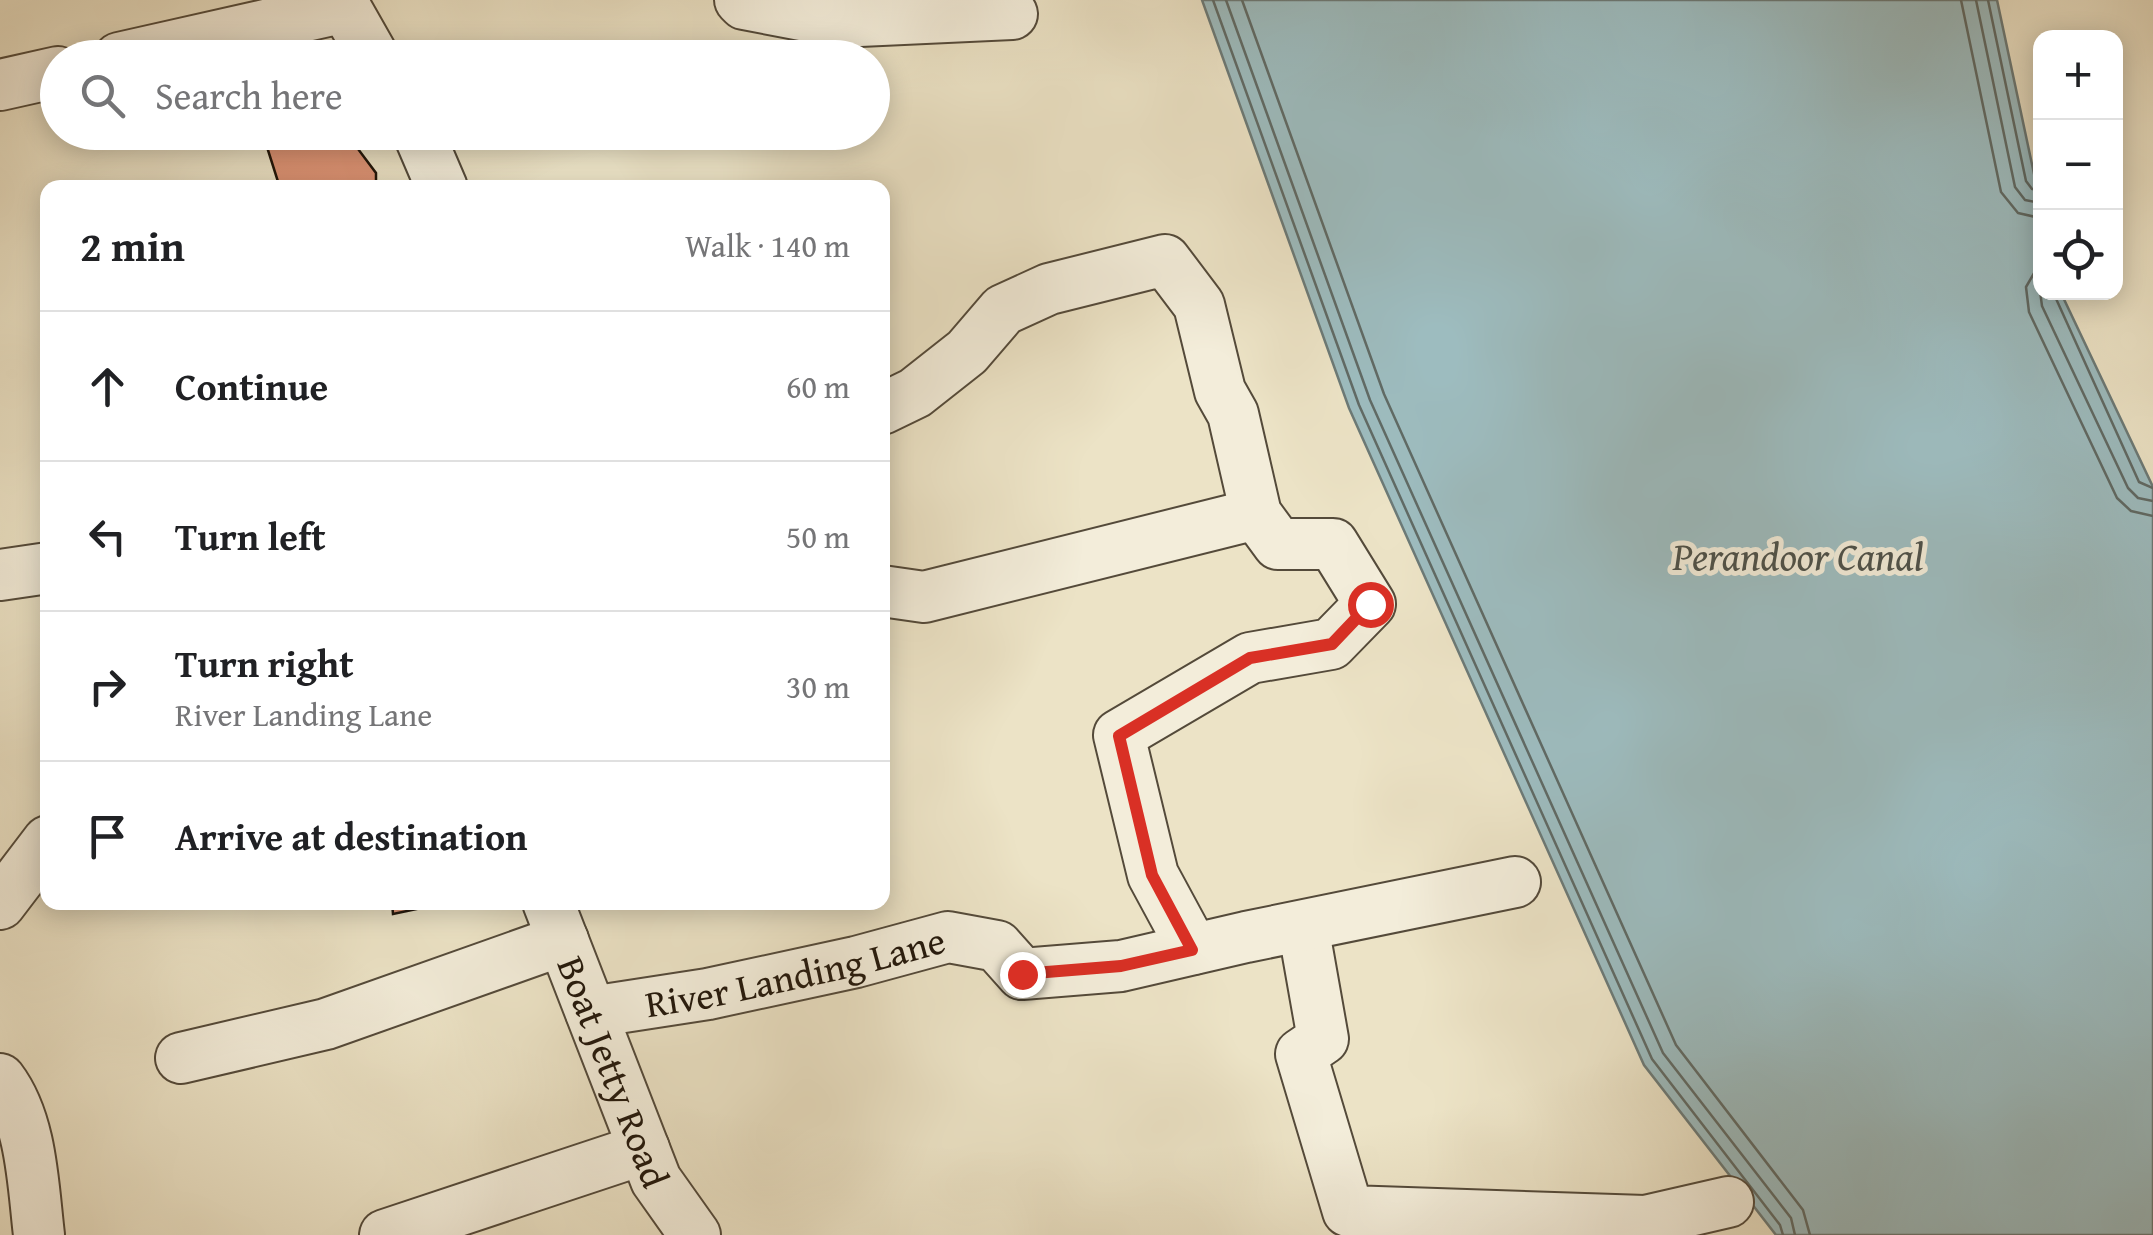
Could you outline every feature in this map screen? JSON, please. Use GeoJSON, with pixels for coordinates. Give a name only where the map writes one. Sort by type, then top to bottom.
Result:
{"type":"FeatureCollection","features":[{"type":"Feature","properties":{"kind":"street"},"geometry":{"type":"LineString","coordinates":[[740,0],[744,4],[838,22],[1012,14]]}},
{"type":"Feature","properties":{"kind":"street"},"geometry":{"type":"LineString","coordinates":[[194,40],[343,4],[364,40]]}},
{"type":"Feature","properties":{"kind":"street"},"geometry":{"type":"LineString","coordinates":[[0,86],[40,76]]}},
{"type":"Feature","properties":{"kind":"street"},"geometry":{"type":"LineString","coordinates":[[426,150],[439,180]]}},
{"type":"Feature","properties":{"kind":"street"},"geometry":{"type":"LineString","coordinates":[[890,405],[916,392],[967,352],[1003,310],[1049,290],[1165,260],[1199,305],[1220,391],[1232,414],[1256,514],[1278,544],[1333,544],[1370,604],[1332,644],[1250,658],[1119,736],[1152,875],[1192,950]]}},
{"type":"Feature","properties":{"kind":"street"},"geometry":{"type":"LineString","coordinates":[[890,592],[924,597],[1256,514]]}},
{"type":"Feature","properties":{"kind":"street"},"geometry":{"type":"LineString","coordinates":[[0,575],[40,569]]}},
{"type":"Feature","properties":{"kind":"street"},"geometry":{"type":"LineString","coordinates":[[0,904],[40,852]]}},
{"type":"Feature","properties":{"kind":"street","name":"River Landing Lane"},"geometry":{"type":"LineString","coordinates":[[590,1012],[708,994],[856,962],[948,936],[997,946],[1022,974],[1121,966],[1515,882]]}},
{"type":"Feature","properties":{"kind":"street"},"geometry":{"type":"LineString","coordinates":[[181,1058],[326,1024],[556,921]]}},
{"type":"Feature","properties":{"kind":"street","name":"Boat Jetty Road"},"geometry":{"type":"LineString","coordinates":[[556,921],[656,1180],[695,1235]]}},
{"type":"Feature","properties":{"kind":"street"},"geometry":{"type":"LineString","coordinates":[[1302,926],[1322,1039],[1302,1054],[1348,1210],[1644,1228],[1728,1202]]}},
{"type":"Feature","properties":{"kind":"street"},"geometry":{"type":"LineString","coordinates":[[0,1080],[9,1091],[29,1149],[39,1235]]}},
{"type":"Feature","properties":{"kind":"street"},"geometry":{"type":"LineString","coordinates":[[384,1235],[644,1150]]}},
{"type":"Feature","properties":{"kind":"water","name":"Perandoor Canal"},"geometry":{"type":"Polygon","coordinates":[[[1202,0],[1997,0],[2033,169],[2033,300],[2064,300],[2153,487],[2153,1235],[1776,1235],[1644,1065],[1349,408],[1202,0]]]}},
{"type":"Feature","properties":{"kind":"building"},"geometry":{"type":"Polygon","coordinates":[[[268,150],[359,150],[376,173],[376,180],[277,180],[268,150]]]}},
{"type":"Feature","properties":{"kind":"route"},"geometry":{"type":"LineString","coordinates":[[1022,974],[1121,966],[1192,950],[1152,875],[1119,736],[1250,658],[1332,644],[1370,604]]}}]}
